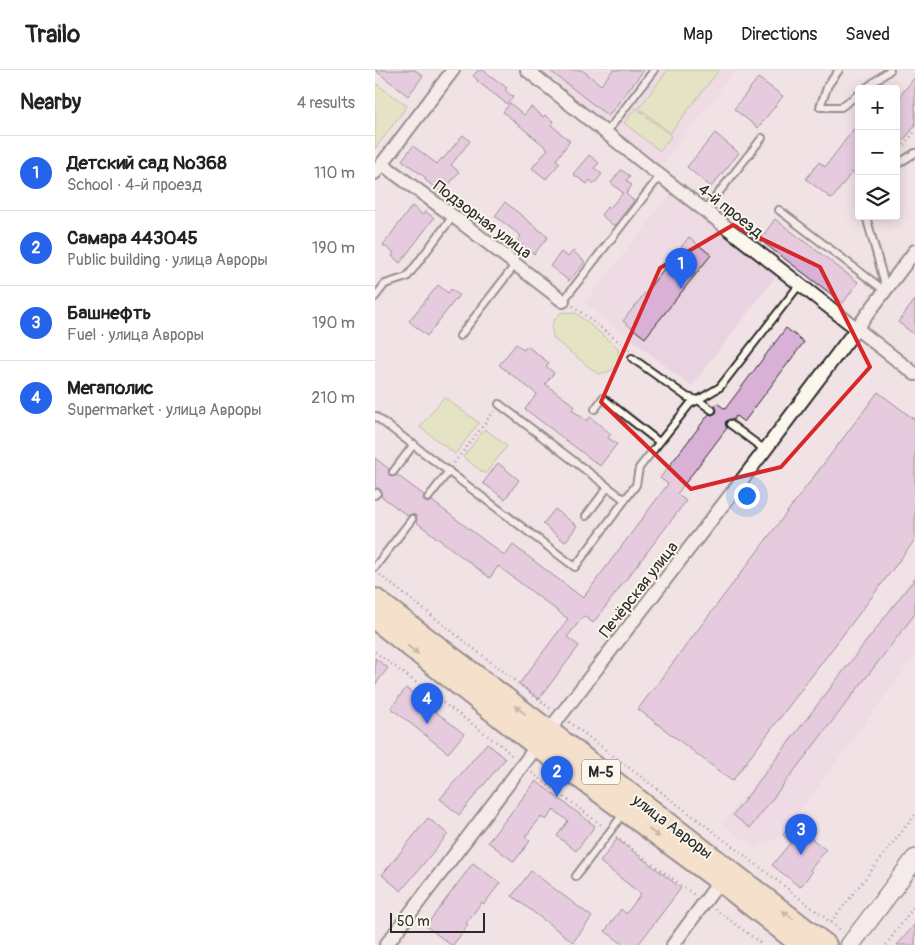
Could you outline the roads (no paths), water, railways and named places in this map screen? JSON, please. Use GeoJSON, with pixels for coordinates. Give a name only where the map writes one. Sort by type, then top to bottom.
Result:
{"type":"FeatureCollection","features":[{"type":"Feature","properties":{"kind":"main road","name":"улица Авроры"},"geometry":{"type":"LineString","coordinates":[[375,599],[826,945]]}},
{"type":"Feature","properties":{"kind":"main road","name":"улица Авроры"},"geometry":{"type":"LineString","coordinates":[[375,619],[549,731],[625,812],[801,945]]}},
{"type":"Feature","properties":{"kind":"main road"},"geometry":{"type":"LineString","coordinates":[[851,943],[915,858]]}},
{"type":"Feature","properties":{"kind":"street"},"geometry":{"type":"LineString","coordinates":[[379,168],[453,70]]}},
{"type":"Feature","properties":{"kind":"street","name":"4-й проезд"},"geometry":{"type":"LineString","coordinates":[[527,70],[915,374]]}},
{"type":"Feature","properties":{"kind":"street","name":"Подзорная улица"},"geometry":{"type":"LineString","coordinates":[[379,168],[453,216],[563,301]]}},
{"type":"Feature","properties":{"kind":"street","name":"Печёрская улица"},"geometry":{"type":"LineString","coordinates":[[385,945],[765,450],[915,251]]}},
{"type":"Feature","properties":{"kind":"street"},"geometry":{"type":"LineString","coordinates":[[673,945],[720,882]]}},
{"type":"Feature","properties":{"kind":"lane"},"geometry":{"type":"LineString","coordinates":[[606,132],[654,70]]}},
{"type":"Feature","properties":{"kind":"lane"},"geometry":{"type":"LineString","coordinates":[[839,70],[828,85],[820,108],[841,107],[855,97]]}},
{"type":"Feature","properties":{"kind":"lane"},"geometry":{"type":"LineString","coordinates":[[870,85],[890,70]]}},
{"type":"Feature","properties":{"kind":"lane"},"geometry":{"type":"LineString","coordinates":[[705,210],[762,138]]}},
{"type":"Feature","properties":{"kind":"lane"},"geometry":{"type":"LineString","coordinates":[[900,162],[915,153]]}},
{"type":"Feature","properties":{"kind":"lane"},"geometry":{"type":"LineString","coordinates":[[563,301],[660,176]]}},
{"type":"Feature","properties":{"kind":"lane"},"geometry":{"type":"LineString","coordinates":[[779,210],[886,290]]}},
{"type":"Feature","properties":{"kind":"lane"},"geometry":{"type":"LineString","coordinates":[[375,297],[385,284],[407,277],[453,216]]}},
{"type":"Feature","properties":{"kind":"lane"},"geometry":{"type":"LineString","coordinates":[[867,220],[886,290]]}},
{"type":"Feature","properties":{"kind":"lane"},"geometry":{"type":"LineString","coordinates":[[460,336],[515,264]]}},
{"type":"Feature","properties":{"kind":"lane"},"geometry":{"type":"LineString","coordinates":[[375,416],[575,567],[636,485],[639,468],[659,442],[690,404],[720,387],[800,284]]}},
{"type":"Feature","properties":{"kind":"lane"},"geometry":{"type":"LineString","coordinates":[[632,358],[687,397],[698,400],[711,410]]}},
{"type":"Feature","properties":{"kind":"lane"},"geometry":{"type":"LineString","coordinates":[[595,408],[603,398],[659,442]]}},
{"type":"Feature","properties":{"kind":"lane"},"geometry":{"type":"LineString","coordinates":[[499,404],[625,500]]}},
{"type":"Feature","properties":{"kind":"lane"},"geometry":{"type":"LineString","coordinates":[[730,424],[765,450]]}},
{"type":"Feature","properties":{"kind":"lane"},"geometry":{"type":"LineString","coordinates":[[393,472],[413,444]]}},
{"type":"Feature","properties":{"kind":"lane"},"geometry":{"type":"LineString","coordinates":[[428,498],[449,471]]}},
{"type":"Feature","properties":{"kind":"lane"},"geometry":{"type":"LineString","coordinates":[[586,516],[608,487]]}},
{"type":"Feature","properties":{"kind":"lane"},"geometry":{"type":"LineString","coordinates":[[375,569],[412,519]]}},
{"type":"Feature","properties":{"kind":"lane"},"geometry":{"type":"LineString","coordinates":[[576,876],[625,812]]}},
{"type":"Feature","properties":{"kind":"place","name":"Детский сад №368"},"geometry":{"type":"Point","coordinates":[681,289]}},
{"type":"Feature","properties":{"kind":"place","name":"Мегаполис"},"geometry":{"type":"Point","coordinates":[427,724]}},
{"type":"Feature","properties":{"kind":"place","name":"Самара 443045"},"geometry":{"type":"Point","coordinates":[557,797]}},
{"type":"Feature","properties":{"kind":"place","name":"Башнефть"},"geometry":{"type":"Point","coordinates":[801,855]}}]}
